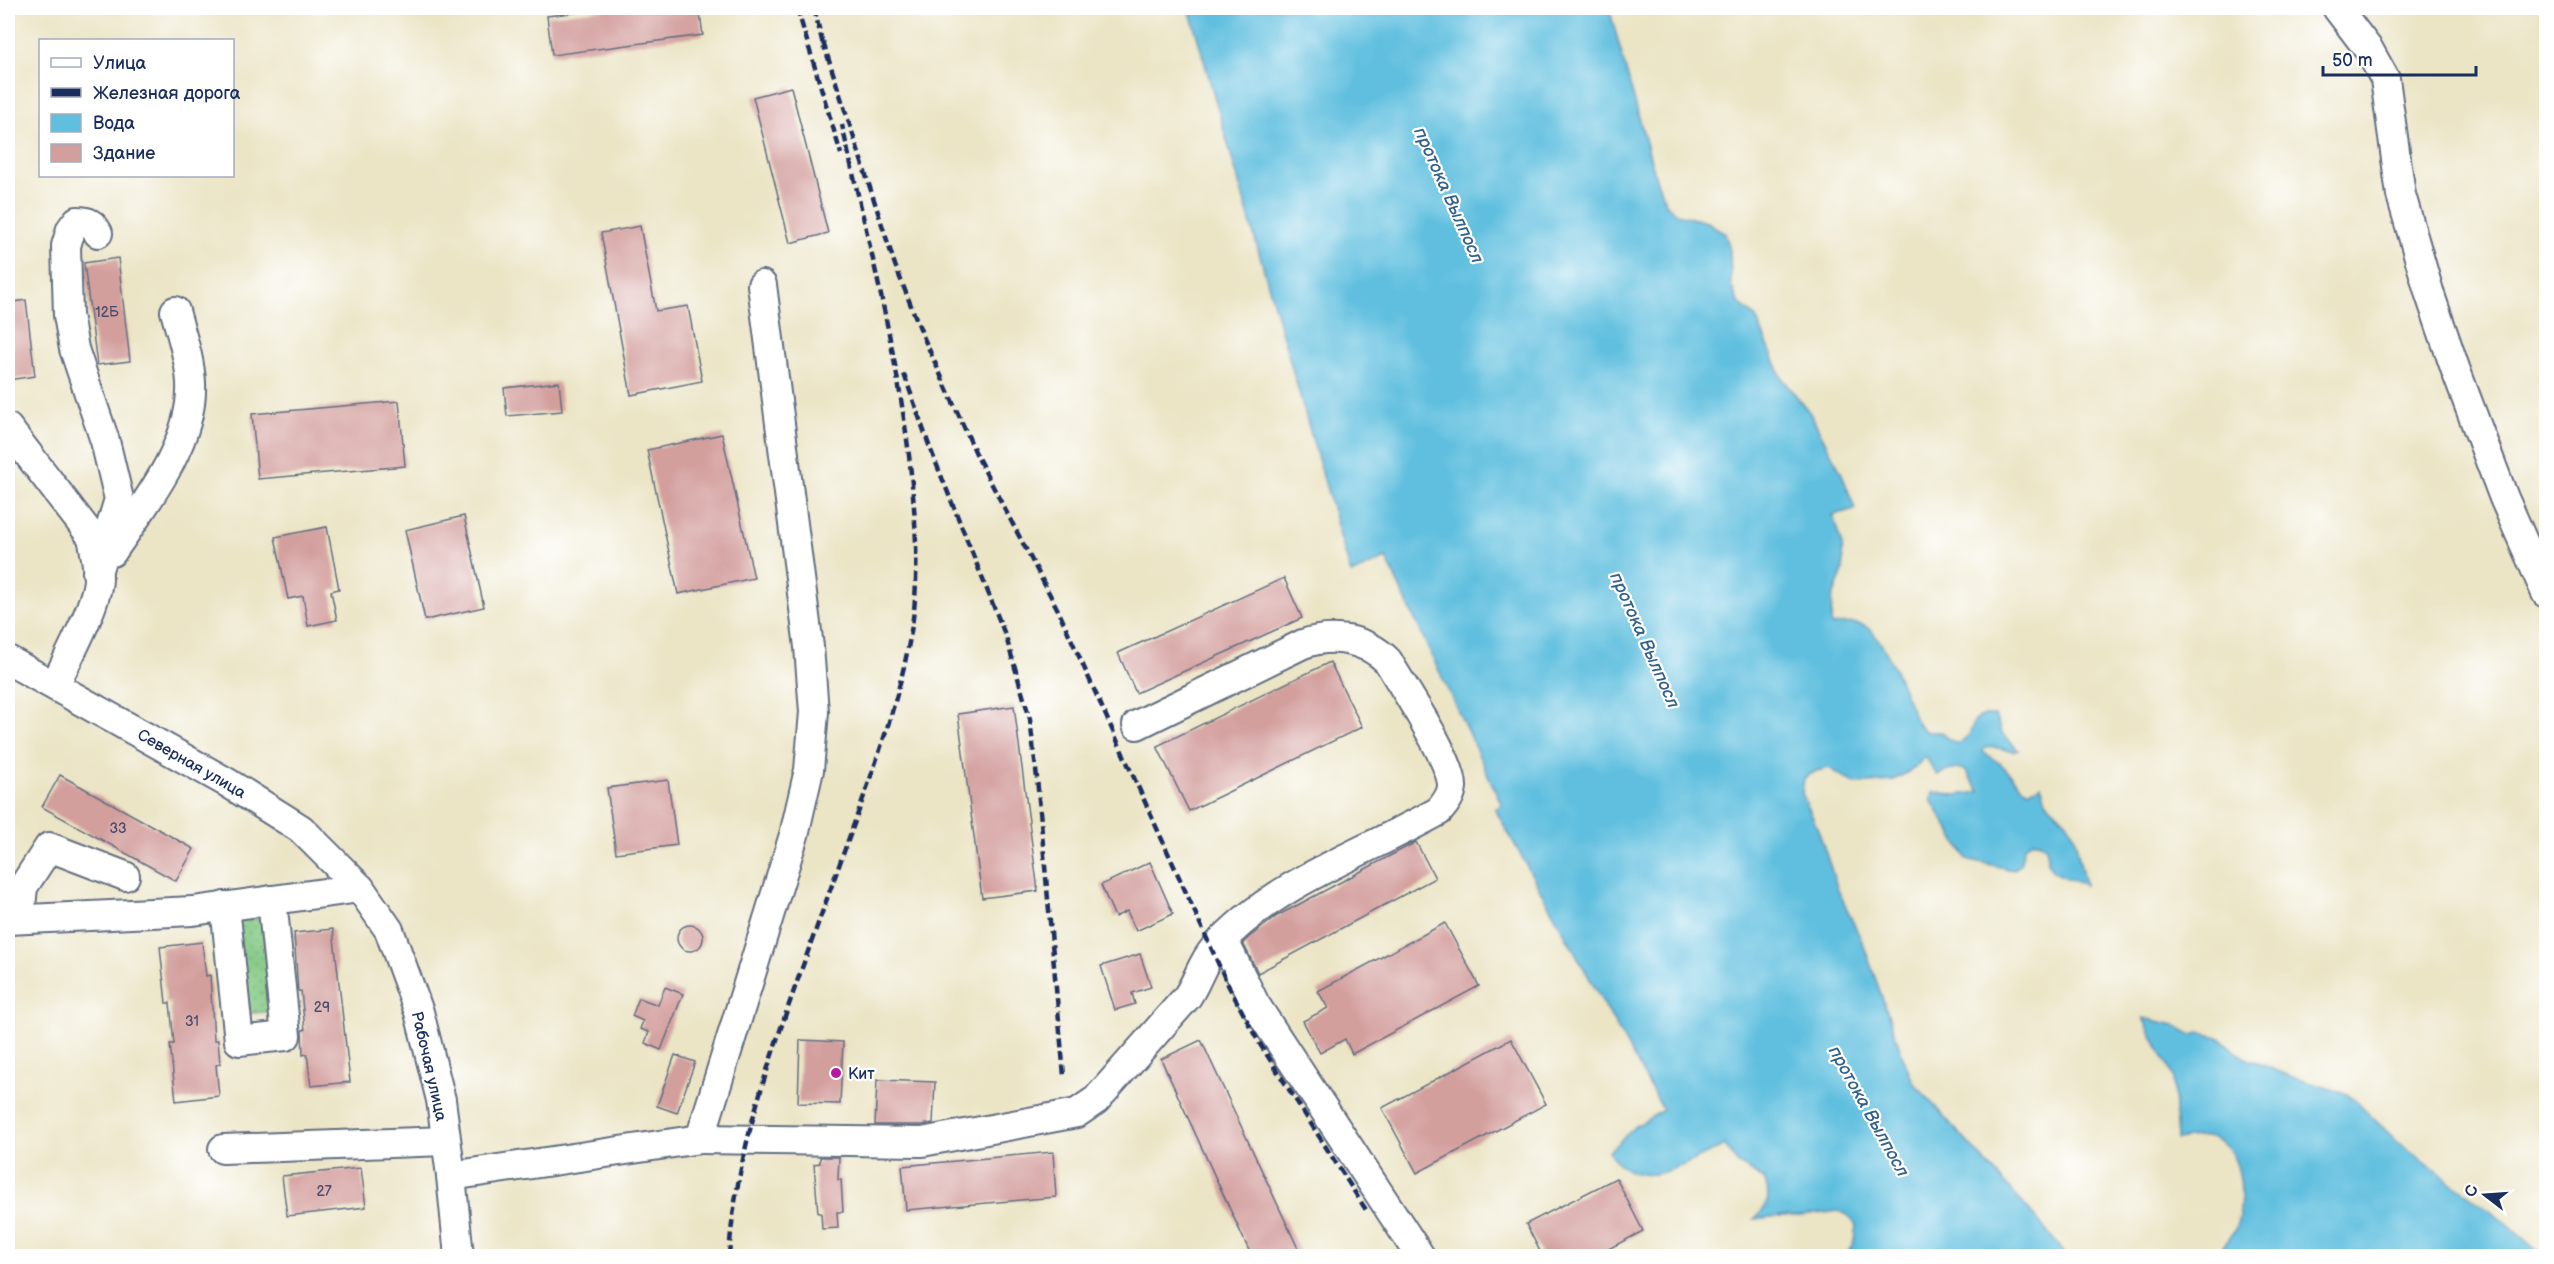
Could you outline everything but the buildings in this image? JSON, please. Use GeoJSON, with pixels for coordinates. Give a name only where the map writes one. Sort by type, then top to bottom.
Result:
{"type":"FeatureCollection","features":[{"type":"Feature","properties":{"kind":"street"},"geometry":{"type":"LineString","coordinates":[[2337,8],[2369,50],[2385,79],[2402,195],[2430,295],[2504,498],[2547,593]]}},
{"type":"Feature","properties":{"kind":"street"},"geometry":{"type":"LineString","coordinates":[[97,573],[119,499],[105,441],[74,349],[68,315],[66,246],[71,229],[77,221],[87,221],[94,225],[98,233]]}},
{"type":"Feature","properties":{"kind":"street"},"geometry":{"type":"LineString","coordinates":[[700,1139],[794,835],[808,770],[814,711],[809,648],[762,285]]}},
{"type":"Feature","properties":{"kind":"street"},"geometry":{"type":"LineString","coordinates":[[97,573],[166,470],[189,407],[191,383],[175,311]]}},
{"type":"Feature","properties":{"kind":"street"},"geometry":{"type":"LineString","coordinates":[[8,428],[92,537],[98,581],[91,605],[55,684]]}},
{"type":"Feature","properties":{"kind":"street"},"geometry":{"type":"LineString","coordinates":[[452,1176],[700,1139],[922,1142],[1077,1113],[1096,1100],[1187,996],[1194,987],[1203,962],[1223,939],[1253,911],[1293,886],[1439,811],[1449,799],[1452,786],[1448,769],[1388,661],[1379,652],[1365,644],[1317,639],[1302,644],[1137,725]]}},
{"type":"Feature","properties":{"kind":"street","name":"Северная улица"},"geometry":{"type":"LineString","coordinates":[[8,660],[55,684],[228,783],[301,829],[360,888]]}},
{"type":"Feature","properties":{"kind":"street"},"geometry":{"type":"LineString","coordinates":[[125,876],[49,847],[23,887],[14,919],[193,910],[360,888]]}},
{"type":"Feature","properties":{"kind":"street","name":"Рабочая улица"},"geometry":{"type":"LineString","coordinates":[[360,888],[389,930],[419,1012],[441,1100],[452,1176],[459,1257]]}},
{"type":"Feature","properties":{"kind":"street"},"geometry":{"type":"LineString","coordinates":[[225,906],[239,1041],[286,1036],[272,900]]}},
{"type":"Feature","properties":{"kind":"street"},"geometry":{"type":"LineString","coordinates":[[1223,939],[1255,1004],[1420,1257]]}},
{"type":"Feature","properties":{"kind":"street"},"geometry":{"type":"LineString","coordinates":[[223,1149],[446,1141]]}},
{"type":"Feature","properties":{"kind":"green space"},"geometry":{"type":"Polygon","coordinates":[[[263,918],[274,1011],[243,1014],[232,921],[263,918]]]}},
{"type":"Feature","properties":{"kind":"water","name":"протока Вылпосл"},"geometry":{"type":"Polygon","coordinates":[[[1189,8],[1609,8],[1656,179],[1667,206],[1680,215],[1707,222],[1725,233],[1730,250],[1731,285],[1738,302],[1756,318],[1782,378],[1810,413],[1842,474],[1855,509],[1833,515],[1842,546],[1843,571],[1832,599],[1831,625],[1859,624],[1868,628],[1875,635],[1883,646],[1918,724],[1926,732],[1942,732],[1958,744],[1969,735],[1975,720],[1984,715],[1995,715],[2002,733],[2018,750],[1988,747],[1983,752],[2001,764],[2024,788],[2030,791],[2041,785],[2046,801],[2067,822],[2074,834],[2085,885],[2053,871],[2048,862],[2045,846],[2033,840],[2024,847],[2020,865],[2013,870],[1967,859],[1931,800],[1933,792],[1955,795],[1980,792],[1965,770],[1956,768],[1937,775],[1925,756],[1915,768],[1892,781],[1855,784],[1829,768],[1816,771],[1804,778],[1802,793],[1819,832],[1837,887],[1864,946],[1913,1082],[2026,1207],[2065,1256],[1846,1256],[1854,1242],[1856,1225],[1848,1215],[1838,1211],[1754,1219],[1766,1206],[1768,1191],[1764,1179],[1737,1163],[1725,1145],[1680,1167],[1648,1174],[1633,1173],[1620,1165],[1609,1151],[1636,1126],[1663,1110],[1495,809],[1502,805],[1386,558],[1351,574],[1189,8]]]}},
{"type":"Feature","properties":{"kind":"water"},"geometry":{"type":"Polygon","coordinates":[[[2143,1018],[2175,1025],[2191,1035],[2200,1033],[2219,1037],[2248,1059],[2295,1078],[2348,1094],[2400,1144],[2506,1223],[2543,1256],[2214,1256],[2229,1239],[2236,1227],[2239,1215],[2241,1187],[2235,1159],[2228,1148],[2218,1141],[2205,1137],[2177,1140],[2173,1077],[2143,1018]]]}},
{"type":"Feature","properties":{"kind":"railway"},"geometry":{"type":"LineString","coordinates":[[797,8],[841,154]]}},
{"type":"Feature","properties":{"kind":"railway"},"geometry":{"type":"LineString","coordinates":[[814,8],[824,49]]}},
{"type":"Feature","properties":{"kind":"railway"},"geometry":{"type":"LineString","coordinates":[[823,42],[895,265],[923,336],[978,458],[1058,610],[1227,983],[1258,1041],[1368,1213]]}},
{"type":"Feature","properties":{"kind":"railway"},"geometry":{"type":"LineString","coordinates":[[729,1256],[738,1185],[764,1081],[884,738],[905,662],[914,610],[916,537],[904,421],[880,293],[842,125]]}},
{"type":"Feature","properties":{"kind":"railway"},"geometry":{"type":"LineString","coordinates":[[904,374],[930,448],[1006,637],[1030,719],[1064,1076]]}},
{"type":"Feature","properties":{"kind":"place","name":"Кит"},"geometry":{"type":"Point","coordinates":[836,1073]}}]}
